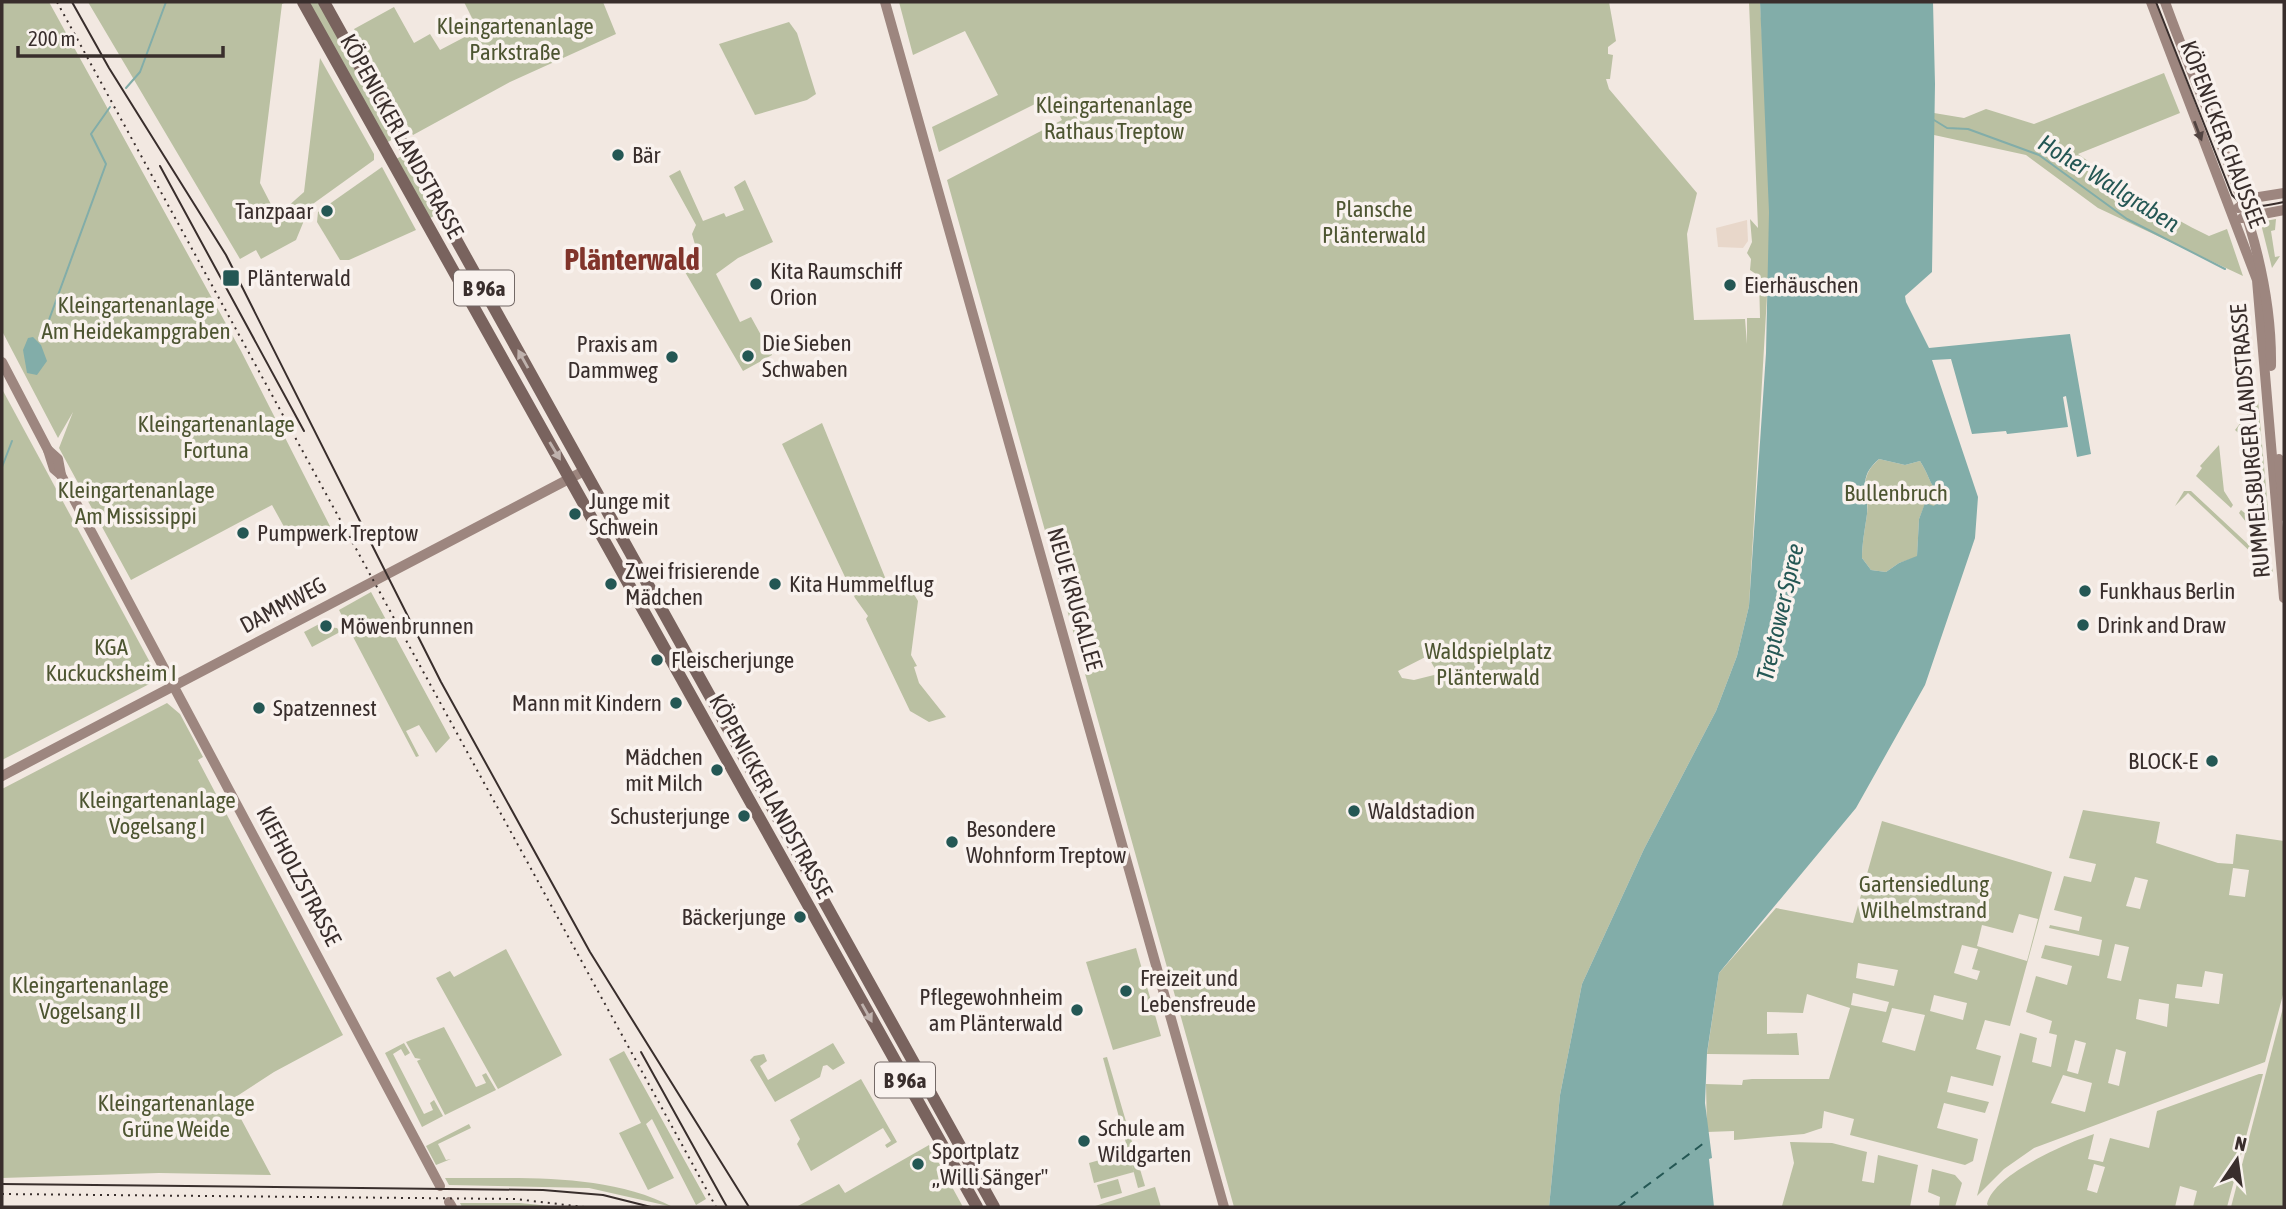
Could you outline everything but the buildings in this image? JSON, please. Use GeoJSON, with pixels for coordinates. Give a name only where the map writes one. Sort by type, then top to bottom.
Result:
{"type":"FeatureCollection","features":[{"type":"Feature","properties":{"kind":"main road","name":"KÖPENICKER LANDSTRASSE"},"geometry":{"type":"LineString","coordinates":[[303,2],[976,1207]]}},
{"type":"Feature","properties":{"kind":"main road","name":"KÖPENICKER LANDSTRASSE"},"geometry":{"type":"LineString","coordinates":[[324,2],[994,1207]]}},
{"type":"Feature","properties":{"kind":"street","name":"NEUE KRUGALLEE"},"geometry":{"type":"LineString","coordinates":[[885,2],[1224,1207]]}},
{"type":"Feature","properties":{"kind":"street","name":"KÖPENICKER CHAUSSEE"},"geometry":{"type":"LineString","coordinates":[[2151,2],[2231,216],[2261,281]]}},
{"type":"Feature","properties":{"kind":"street","name":"KÖPENICKER CHAUSSEE"},"geometry":{"type":"LineString","coordinates":[[2165,2],[2248,216],[2261,281]]}},
{"type":"Feature","properties":{"kind":"street"},"geometry":{"type":"LineString","coordinates":[[2231,216],[2243,204],[2259,197],[2284,193]]}},
{"type":"Feature","properties":{"kind":"street"},"geometry":{"type":"LineString","coordinates":[[2231,216],[2248,216],[2284,209]]}},
{"type":"Feature","properties":{"kind":"street","name":"RUMMELSBURGER LANDSTRASSE"},"geometry":{"type":"LineString","coordinates":[[2261,281],[2284,516]]}},
{"type":"Feature","properties":{"kind":"street","name":"RUMMELSBURGER LANDSTRASSE"},"geometry":{"type":"LineString","coordinates":[[2261,281],[2284,598]]}},
{"type":"Feature","properties":{"kind":"street","name":"KIEFHOLZSTRASSE"},"geometry":{"type":"LineString","coordinates":[[2,362],[48,450],[48,457],[61,475],[440,1186]]}},
{"type":"Feature","properties":{"kind":"street","name":"DAMMWEG"},"geometry":{"type":"LineString","coordinates":[[2,776],[584,471]]}},
{"type":"Feature","properties":{"kind":"green space"},"geometry":{"type":"Polygon","coordinates":[[[2,2],[49,2],[241,351],[336,538],[329,541],[321,528],[293,543],[272,505],[131,580],[59,448],[73,412],[58,438],[2,331],[2,2]]]}},
{"type":"Feature","properties":{"kind":"green space"},"geometry":{"type":"Polygon","coordinates":[[[88,2],[286,2],[282,4],[260,183],[277,216],[304,192],[320,58],[374,154],[374,160],[310,206],[296,240],[261,259],[256,250],[240,259],[88,2]]]}},
{"type":"Feature","properties":{"kind":"green space"},"geometry":{"type":"Polygon","coordinates":[[[308,2],[319,2],[395,138],[386,143],[308,2]]]}},
{"type":"Feature","properties":{"kind":"green space","name":"Kleingartenanlage Parkstraße"},"geometry":{"type":"Polygon","coordinates":[[[464,2],[603,2],[616,34],[510,82],[413,135],[354,29],[394,7],[414,43],[430,34],[440,50],[478,30],[464,2]]]}},
{"type":"Feature","properties":{"kind":"green space"},"geometry":{"type":"Polygon","coordinates":[[[899,2],[1609,2],[1616,41],[1608,47],[1608,54],[1613,55],[1610,79],[1606,79],[1609,89],[1697,193],[1687,234],[1694,320],[1745,319],[1747,344],[1747,318],[1760,318],[1759,276],[1750,270],[1751,259],[1747,253],[1752,242],[1750,219],[1758,228],[1749,2],[1760,2],[1776,271],[1768,279],[1749,606],[1737,656],[1716,711],[1644,849],[1582,984],[1560,1095],[1549,1207],[1234,1207],[947,180],[1062,120],[1049,97],[939,152],[932,127],[998,95],[965,31],[913,55],[899,2]],[[1445,647],[1398,671],[1402,678],[1414,680],[1438,674],[1430,660],[1450,652],[1445,647]]]}},
{"type":"Feature","properties":{"kind":"green space"},"geometry":{"type":"Polygon","coordinates":[[[789,22],[797,33],[816,94],[807,100],[755,115],[719,44],[789,22]]]}},
{"type":"Feature","properties":{"kind":"green space"},"geometry":{"type":"Polygon","coordinates":[[[2164,73],[2180,113],[2078,154],[2142,198],[2209,236],[2227,229],[2243,276],[2098,208],[2026,155],[1934,135],[1934,113],[1964,118],[1986,109],[2034,124],[2164,73]]]}},
{"type":"Feature","properties":{"kind":"green space"},"geometry":{"type":"Polygon","coordinates":[[[404,155],[438,214],[428,219],[396,159],[404,155]]]}},
{"type":"Feature","properties":{"kind":"green space"},"geometry":{"type":"Polygon","coordinates":[[[382,167],[416,230],[349,260],[340,260],[317,222],[318,212],[382,167]]]}},
{"type":"Feature","properties":{"kind":"green space"},"geometry":{"type":"Polygon","coordinates":[[[680,170],[703,221],[724,213],[726,217],[744,210],[734,187],[745,180],[773,242],[738,258],[716,274],[740,322],[751,317],[772,355],[743,371],[678,260],[696,248],[692,234],[696,225],[669,176],[680,170]]]}},
{"type":"Feature","properties":{"kind":"green space"},"geometry":{"type":"Polygon","coordinates":[[[2276,219],[2275,230],[2271,231],[2275,257],[2280,256],[2272,268],[2262,228],[2265,221],[2276,219]]]}},
{"type":"Feature","properties":{"kind":"green space","name":"KGA Kuckucksheim I"},"geometry":{"type":"Polygon","coordinates":[[[2,389],[159,679],[2,760],[2,389]]]}},
{"type":"Feature","properties":{"kind":"green space"},"geometry":{"type":"Polygon","coordinates":[[[2258,400],[2269,520],[2246,522],[2239,513],[2241,510],[2246,514],[2260,498],[2255,448],[2235,430],[2258,400]]]}},
{"type":"Feature","properties":{"kind":"green space"},"geometry":{"type":"Polygon","coordinates":[[[822,423],[891,592],[909,586],[918,601],[911,655],[917,666],[914,667],[919,683],[946,717],[929,722],[910,711],[866,619],[868,616],[855,598],[782,444],[822,423]]]}},
{"type":"Feature","properties":{"kind":"green space"},"geometry":{"type":"Polygon","coordinates":[[[2219,445],[2224,491],[2233,505],[2231,508],[2196,476],[2202,468],[2200,466],[2219,445]]]}},
{"type":"Feature","properties":{"kind":"green space","name":"Bullenbruch"},"geometry":{"type":"Polygon","coordinates":[[[1879,459],[1905,465],[1920,461],[1939,494],[1934,507],[1925,504],[1919,519],[1917,557],[1899,563],[1886,572],[1871,570],[1862,558],[1867,514],[1866,479],[1879,459]]]}},
{"type":"Feature","properties":{"kind":"green space"},"geometry":{"type":"Polygon","coordinates":[[[2184,491],[2191,491],[2272,566],[2273,573],[2188,493],[2175,506],[2184,491]]]}},
{"type":"Feature","properties":{"kind":"green space"},"geometry":{"type":"Polygon","coordinates":[[[371,592],[450,738],[436,753],[419,725],[406,731],[419,756],[416,757],[339,610],[371,592]]]}},
{"type":"Feature","properties":{"kind":"green space"},"geometry":{"type":"Polygon","coordinates":[[[323,622],[326,627],[337,628],[340,632],[312,647],[304,632],[323,622]]]}},
{"type":"Feature","properties":{"kind":"green space"},"geometry":{"type":"Polygon","coordinates":[[[167,703],[180,714],[203,757],[198,760],[343,1035],[274,1072],[231,1100],[271,1175],[159,1173],[2,1178],[2,789],[167,703]]]}},
{"type":"Feature","properties":{"kind":"green space","name":"Gartensiedlung Wilhelmstrand"},"geometry":{"type":"Polygon","coordinates":[[[2083,810],[2160,822],[2156,843],[2218,863],[2233,864],[2236,834],[2284,841],[2284,991],[2265,1062],[2034,1148],[2004,1169],[1977,1196],[2020,1033],[2037,1038],[2032,1062],[2051,1067],[2057,1035],[2049,1033],[2052,1021],[2026,1012],[2036,976],[2067,985],[2072,966],[2041,958],[2045,945],[2099,956],[2102,940],[2049,928],[2050,925],[2079,931],[2082,917],[2054,910],[2064,876],[2091,882],[2096,864],[2069,858],[2083,810]],[[2233,868],[2229,895],[2245,897],[2249,870],[2233,868]],[[2135,877],[2126,906],[2140,909],[2148,880],[2135,877]],[[2115,944],[2107,978],[2121,981],[2129,947],[2115,944]],[[2205,971],[2202,987],[2177,984],[2175,998],[2219,1004],[2223,974],[2205,971]],[[2139,999],[2136,1019],[2167,1027],[2169,1004],[2139,999]],[[2075,1040],[2067,1071],[2078,1074],[2086,1043],[2075,1040]],[[2116,1049],[2108,1083],[2119,1086],[2126,1052],[2116,1049]],[[2063,1075],[2051,1103],[2085,1112],[2092,1083],[2063,1075]]]}},
{"type":"Feature","properties":{"kind":"green space","name":"Gartensiedlung Wilhelmstrand"},"geometry":{"type":"Polygon","coordinates":[[[1882,821],[2052,872],[2010,1026],[1985,1020],[1976,1049],[2001,1056],[1993,1086],[1951,1076],[1947,1092],[1989,1102],[1985,1113],[1944,1103],[1937,1128],[1978,1139],[1973,1161],[1965,1165],[1850,1135],[1854,1119],[1824,1111],[1822,1128],[1804,1134],[1734,1140],[1734,1131],[1707,1132],[1706,1084],[1742,1085],[1743,1080],[1752,1079],[1829,1079],[1850,1008],[1807,994],[1803,1013],[1767,1012],[1767,1034],[1797,1033],[1799,1055],[1707,1054],[1719,973],[1776,908],[1853,923],[1882,821]],[[2019,914],[2013,933],[1982,925],[1977,946],[2027,961],[2038,919],[2019,914]],[[1962,945],[1954,973],[1977,980],[1980,971],[1972,969],[1978,949],[1962,945]],[[1858,963],[1856,978],[1894,986],[1898,970],[1858,963]],[[1853,993],[1851,1005],[1886,1012],[1889,1002],[1853,993]],[[1934,995],[1930,1011],[1963,1020],[1967,1003],[1934,995]],[[1892,1008],[1882,1042],[1915,1051],[1925,1015],[1892,1008]]]}},
{"type":"Feature","properties":{"kind":"green space"},"geometry":{"type":"Polygon","coordinates":[[[1136,948],[1161,1036],[1113,1050],[1086,962],[1136,948]]]}},
{"type":"Feature","properties":{"kind":"green space"},"geometry":{"type":"Polygon","coordinates":[[[506,949],[562,1055],[498,1089],[436,978],[450,971],[454,977],[506,949]]]}},
{"type":"Feature","properties":{"kind":"green space"},"geometry":{"type":"Polygon","coordinates":[[[2284,1004],[2284,1207],[2231,1207],[2284,1004]]]}},
{"type":"Feature","properties":{"kind":"green space"},"geometry":{"type":"Polygon","coordinates":[[[444,1027],[476,1087],[486,1083],[482,1075],[486,1073],[496,1090],[445,1115],[417,1061],[421,1059],[415,1058],[406,1042],[444,1027]]]}},
{"type":"Feature","properties":{"kind":"green space"},"geometry":{"type":"Polygon","coordinates":[[[404,1043],[410,1053],[405,1056],[401,1049],[393,1054],[424,1114],[433,1110],[430,1103],[434,1100],[443,1116],[422,1127],[385,1053],[404,1043]]]}},
{"type":"Feature","properties":{"kind":"green space"},"geometry":{"type":"Polygon","coordinates":[[[833,1043],[845,1063],[833,1070],[827,1065],[823,1066],[820,1077],[775,1102],[750,1060],[754,1056],[764,1054],[767,1061],[760,1066],[768,1080],[833,1043]]]}},
{"type":"Feature","properties":{"kind":"green space"},"geometry":{"type":"Polygon","coordinates":[[[624,1051],[706,1199],[696,1205],[652,1119],[646,1124],[674,1178],[648,1190],[619,1133],[641,1123],[609,1059],[624,1051]]]}},
{"type":"Feature","properties":{"kind":"green space"},"geometry":{"type":"Polygon","coordinates":[[[1107,1057],[1145,1186],[1138,1188],[1103,1058],[1107,1057]]]}},
{"type":"Feature","properties":{"kind":"green space"},"geometry":{"type":"Polygon","coordinates":[[[2263,1074],[2227,1207],[2193,1207],[2197,1191],[2180,1186],[2175,1207],[1989,1207],[1987,1204],[2003,1182],[2017,1171],[2050,1152],[2094,1134],[2088,1159],[2103,1162],[2110,1138],[2149,1148],[2157,1111],[2263,1074]],[[2094,1164],[2087,1190],[2097,1193],[2105,1167],[2094,1164]]]}},
{"type":"Feature","properties":{"kind":"green space"},"geometry":{"type":"Polygon","coordinates":[[[861,1079],[897,1142],[887,1148],[885,1145],[891,1141],[883,1128],[811,1171],[797,1144],[800,1139],[790,1120],[861,1079]]]}},
{"type":"Feature","properties":{"kind":"green space"},"geometry":{"type":"Polygon","coordinates":[[[469,1124],[471,1128],[438,1144],[446,1160],[451,1159],[436,1165],[426,1146],[469,1124]]]}},
{"type":"Feature","properties":{"kind":"green space"},"geometry":{"type":"Polygon","coordinates":[[[1790,1142],[1832,1143],[1867,1152],[1862,1181],[1874,1183],[1878,1155],[1918,1165],[1910,1207],[1782,1206],[1794,1163],[1790,1142]]]}},
{"type":"Feature","properties":{"kind":"green space","name":"Sportplatz „Willi Sänger\""},"geometry":{"type":"Polygon","coordinates":[[[929,1145],[963,1207],[796,1207],[839,1184],[845,1193],[929,1145]]]}},
{"type":"Feature","properties":{"kind":"green space"},"geometry":{"type":"Polygon","coordinates":[[[1128,1152],[1134,1172],[1094,1183],[1089,1163],[1128,1152]]]}},
{"type":"Feature","properties":{"kind":"green space"},"geometry":{"type":"Polygon","coordinates":[[[1932,1169],[1955,1175],[1962,1183],[1955,1207],[1939,1207],[1940,1197],[1928,1192],[1932,1169]]]}},
{"type":"Feature","properties":{"kind":"green space"},"geometry":{"type":"Polygon","coordinates":[[[445,1178],[532,1178],[590,1183],[647,1196],[673,1207],[589,1188],[449,1185],[445,1178]]]}},
{"type":"Feature","properties":{"kind":"green space"},"geometry":{"type":"Polygon","coordinates":[[[1118,1179],[1122,1193],[1101,1199],[1097,1185],[1118,1179]]]}},
{"type":"Feature","properties":{"kind":"green space"},"geometry":{"type":"Polygon","coordinates":[[[1155,1187],[1161,1207],[1092,1207],[1155,1187]]]}},
{"type":"Feature","properties":{"kind":"green space"},"geometry":{"type":"Polygon","coordinates":[[[460,1203],[520,1203],[560,1207],[462,1207],[460,1203]]]}},
{"type":"Feature","properties":{"kind":"shaded area"},"geometry":{"type":"Polygon","coordinates":[[[1747,220],[1748,241],[1743,248],[1718,247],[1716,228],[1747,220]]]}},
{"type":"Feature","properties":{"kind":"water","name":"Treptower Spree"},"geometry":{"type":"Polygon","coordinates":[[[1760,2],[1933,2],[1935,84],[1932,272],[1905,296],[1906,302],[1929,348],[2070,334],[2091,454],[2077,457],[2066,396],[2063,397],[2068,427],[2007,434],[2006,431],[1972,434],[1951,359],[1932,360],[1978,497],[1975,538],[1925,685],[1856,808],[1719,973],[1707,1053],[1705,1103],[1712,1158],[1709,1159],[1714,1207],[1549,1207],[1560,1095],[1582,984],[1644,849],[1716,711],[1737,656],[1749,606],[1766,353],[1769,212],[1760,2]],[[1879,459],[1866,479],[1867,514],[1862,558],[1871,570],[1886,572],[1917,556],[1919,519],[1925,503],[1934,506],[1939,495],[1920,461],[1905,465],[1879,459]]]}},
{"type":"Feature","properties":{"kind":"water"},"geometry":{"type":"Polygon","coordinates":[[[33,337],[41,345],[47,361],[37,375],[27,373],[23,350],[28,338],[33,337]]]}},
{"type":"Feature","properties":{"kind":"waterway"},"geometry":{"type":"LineString","coordinates":[[126,88],[140,72],[166,2]]}},
{"type":"Feature","properties":{"kind":"waterway"},"geometry":{"type":"LineString","coordinates":[[42,339],[106,164],[91,134],[110,107]]}},
{"type":"Feature","properties":{"kind":"waterway","name":"Hoher Wallgraben"},"geometry":{"type":"LineString","coordinates":[[1934,120],[1947,128],[1968,129],[2039,155],[2127,219],[2225,269]]}},
{"type":"Feature","properties":{"kind":"waterway"},"geometry":{"type":"LineString","coordinates":[[2,467],[12,441]]}},
{"type":"Feature","properties":{"kind":"ferry route"},"geometry":{"type":"LineString","coordinates":[[1618,1207],[1704,1143]]}},
{"type":"Feature","properties":{"kind":"tram line"},"geometry":{"type":"LineString","coordinates":[[72,2],[109,68],[226,255],[441,682],[590,952],[749,1207]]}},
{"type":"Feature","properties":{"kind":"tram line"},"geometry":{"type":"LineString","coordinates":[[2156,2],[2232,195],[2250,206],[2284,202]]}},
{"type":"Feature","properties":{"kind":"tram line"},"geometry":{"type":"LineString","coordinates":[[160,166],[304,431]]}},
{"type":"Feature","properties":{"kind":"tram line"},"geometry":{"type":"LineString","coordinates":[[641,1052],[727,1207]]}},
{"type":"Feature","properties":{"kind":"tram line"},"geometry":{"type":"LineString","coordinates":[[2,1184],[543,1190],[603,1195],[651,1207]]}},
{"type":"Feature","properties":{"kind":"railway"},"geometry":{"type":"LineString","coordinates":[[57,2],[716,1207]]}},
{"type":"Feature","properties":{"kind":"railway"},"geometry":{"type":"LineString","coordinates":[[2,1194],[515,1199],[584,1207]]}},
{"type":"Feature","properties":{"kind":"place","name":"Bär"},"geometry":{"type":"Point","coordinates":[618,155]}},
{"type":"Feature","properties":{"kind":"place","name":"Tanzpaar"},"geometry":{"type":"Point","coordinates":[327,211]}},
{"type":"Feature","properties":{"kind":"place","name":"Plänterwald"},"geometry":{"type":"Point","coordinates":[231,278]}},
{"type":"Feature","properties":{"kind":"place","name":"Kita Raumschiff Orion"},"geometry":{"type":"Point","coordinates":[756,284]}},
{"type":"Feature","properties":{"kind":"place","name":"Eierhäuschen"},"geometry":{"type":"Point","coordinates":[1730,285]}},
{"type":"Feature","properties":{"kind":"place","name":"Die Sieben Schwaben"},"geometry":{"type":"Point","coordinates":[748,356]}},
{"type":"Feature","properties":{"kind":"place","name":"Praxis am Dammweg"},"geometry":{"type":"Point","coordinates":[672,357]}},
{"type":"Feature","properties":{"kind":"place","name":"Junge mit Schwein"},"geometry":{"type":"Point","coordinates":[575,514]}},
{"type":"Feature","properties":{"kind":"place","name":"Pumpwerk Treptow"},"geometry":{"type":"Point","coordinates":[243,533]}},
{"type":"Feature","properties":{"kind":"place","name":"Zwei frisierende Mädchen"},"geometry":{"type":"Point","coordinates":[611,584]}},
{"type":"Feature","properties":{"kind":"place","name":"Kita Hummelflug"},"geometry":{"type":"Point","coordinates":[775,584]}},
{"type":"Feature","properties":{"kind":"place","name":"Funkhaus Berlin"},"geometry":{"type":"Point","coordinates":[2085,591]}},
{"type":"Feature","properties":{"kind":"place","name":"Drink and Draw"},"geometry":{"type":"Point","coordinates":[2083,625]}},
{"type":"Feature","properties":{"kind":"place","name":"Möwenbrunnen"},"geometry":{"type":"Point","coordinates":[326,626]}},
{"type":"Feature","properties":{"kind":"place","name":"Fleischerjunge"},"geometry":{"type":"Point","coordinates":[657,660]}},
{"type":"Feature","properties":{"kind":"place","name":"Mann mit Kindern"},"geometry":{"type":"Point","coordinates":[676,703]}},
{"type":"Feature","properties":{"kind":"place","name":"Spatzennest"},"geometry":{"type":"Point","coordinates":[259,708]}},
{"type":"Feature","properties":{"kind":"place","name":"BLOCK-E"},"geometry":{"type":"Point","coordinates":[2212,761]}},
{"type":"Feature","properties":{"kind":"place","name":"Mädchen mit Milch"},"geometry":{"type":"Point","coordinates":[717,770]}},
{"type":"Feature","properties":{"kind":"place","name":"Waldstadion"},"geometry":{"type":"Point","coordinates":[1354,811]}},
{"type":"Feature","properties":{"kind":"place","name":"Schusterjunge"},"geometry":{"type":"Point","coordinates":[744,816]}},
{"type":"Feature","properties":{"kind":"place","name":"Besondere Wohnform Treptow"},"geometry":{"type":"Point","coordinates":[952,842]}},
{"type":"Feature","properties":{"kind":"place","name":"Bäckerjunge"},"geometry":{"type":"Point","coordinates":[800,917]}},
{"type":"Feature","properties":{"kind":"place","name":"Freizeit und Lebensfreude"},"geometry":{"type":"Point","coordinates":[1126,991]}},
{"type":"Feature","properties":{"kind":"place","name":"Pflegewohnheim am Plänterwald"},"geometry":{"type":"Point","coordinates":[1077,1010]}},
{"type":"Feature","properties":{"kind":"place","name":"Schule am Wildgarten"},"geometry":{"type":"Point","coordinates":[1084,1141]}},
{"type":"Feature","properties":{"kind":"place","name":"Sportplatz „Willi Sänger\""},"geometry":{"type":"Point","coordinates":[918,1164]}},
{"type":"Feature","properties":{"kind":"district","name":"Plänterwald"},"geometry":{"type":"Point","coordinates":[632,259]}},
{"type":"Feature","properties":{"kind":"park label","name":"Kleingartenanlage Rathaus Treptow"},"geometry":{"type":"Point","coordinates":[1114,118]}},
{"type":"Feature","properties":{"kind":"park label","name":"Plansche Plänterwald"},"geometry":{"type":"Point","coordinates":[1374,222]}},
{"type":"Feature","properties":{"kind":"park label","name":"Kleingartenanlage Am Heidekampgraben"},"geometry":{"type":"Point","coordinates":[136,318]}},
{"type":"Feature","properties":{"kind":"park label","name":"Kleingartenanlage Fortuna"},"geometry":{"type":"Point","coordinates":[216,437]}},
{"type":"Feature","properties":{"kind":"park label","name":"Kleingartenanlage Am Mississippi"},"geometry":{"type":"Point","coordinates":[136,503]}},
{"type":"Feature","properties":{"kind":"park label","name":"Waldspielplatz Plänterwald"},"geometry":{"type":"Point","coordinates":[1488,664]}},
{"type":"Feature","properties":{"kind":"park label","name":"Kleingartenanlage Vogelsang I"},"geometry":{"type":"Point","coordinates":[157,813]}},
{"type":"Feature","properties":{"kind":"park label","name":"Kleingartenanlage Vogelsang II"},"geometry":{"type":"Point","coordinates":[90,998]}},
{"type":"Feature","properties":{"kind":"park label","name":"Kleingartenanlage Grüne Weide"},"geometry":{"type":"Point","coordinates":[176,1116]}}]}
